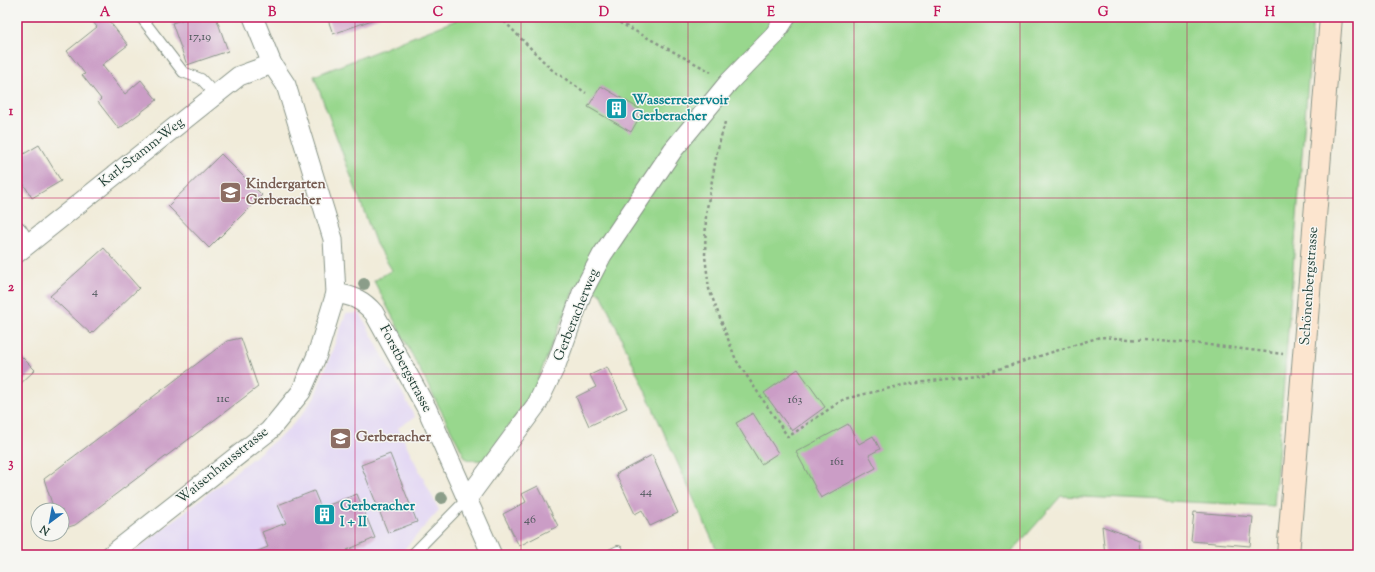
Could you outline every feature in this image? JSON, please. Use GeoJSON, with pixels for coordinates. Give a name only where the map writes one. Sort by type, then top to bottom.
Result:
{"type":"FeatureCollection","features":[{"type":"Feature","properties":{"kind":"street","name":"Waisenhausstrasse"},"geometry":{"type":"LineString","coordinates":[[111,555],[269,431],[301,392],[317,355],[336,293],[333,239],[286,85],[272,64],[253,17]]}},
{"type":"Feature","properties":{"kind":"street","name":"Gerberacherweg"},"geometry":{"type":"LineString","coordinates":[[467,499],[537,404],[556,365],[582,293],[602,255],[672,150],[729,82],[773,36],[786,17]]}},
{"type":"Feature","properties":{"kind":"street","name":"Schönenbergstrasse"},"geometry":{"type":"LineString","coordinates":[[1288,555],[1331,17]]}},
{"type":"Feature","properties":{"kind":"street","name":"Karl-Stamm-Weg"},"geometry":{"type":"LineString","coordinates":[[20,243],[239,76],[272,64]]}},
{"type":"Feature","properties":{"kind":"street","name":"Forstbergstrasse"},"geometry":{"type":"LineString","coordinates":[[336,293],[351,296],[364,302],[374,313],[427,409],[492,555]]}},
{"type":"Feature","properties":{"kind":"lane"},"geometry":{"type":"LineString","coordinates":[[141,17],[183,72],[201,80],[216,95]]}},
{"type":"Feature","properties":{"kind":"lane","name":"Gerberacherweg"},"geometry":{"type":"LineString","coordinates":[[412,555],[467,499]]}},
{"type":"Feature","properties":{"kind":"lane"},"geometry":{"type":"LineString","coordinates":[[610,555],[618,551],[620,555]]}},
{"type":"Feature","properties":{"kind":"path"},"geometry":{"type":"LineString","coordinates":[[500,17],[551,69],[586,93]]}},
{"type":"Feature","properties":{"kind":"path"},"geometry":{"type":"LineString","coordinates":[[609,17],[729,82]]}},
{"type":"Feature","properties":{"kind":"path"},"geometry":{"type":"LineString","coordinates":[[726,117],[717,152],[706,214],[705,256],[709,289],[736,360],[788,437],[844,399],[903,385],[983,374],[1100,337],[1201,344],[1304,357]]}},
{"type":"Feature","properties":{"kind":"shaded area","name":"Gerberacher"},"geometry":{"type":"Polygon","coordinates":[[[360,313],[415,417],[398,428],[439,510],[399,555],[130,555],[287,431],[304,412],[315,396],[346,314],[360,313]]]}},
{"type":"Feature","properties":{"kind":"green space"},"geometry":{"type":"Polygon","coordinates":[[[455,17],[1313,17],[1274,506],[1061,496],[1009,555],[719,555],[601,293],[575,287],[532,394],[484,461],[466,459],[374,281],[392,270],[376,244],[314,76],[456,20],[455,17]]]}},
{"type":"Feature","properties":{"kind":"building"},"geometry":{"type":"Polygon","coordinates":[[[99,17],[106,17],[128,45],[102,65],[125,94],[141,80],[157,100],[119,129],[98,102],[101,99],[82,75],[85,74],[67,51],[97,27],[93,22],[99,17]]]}},
{"type":"Feature","properties":{"kind":"building"},"geometry":{"type":"Polygon","coordinates":[[[190,17],[216,17],[228,51],[187,65],[172,23],[190,17]]]}},
{"type":"Feature","properties":{"kind":"building"},"geometry":{"type":"Polygon","coordinates":[[[327,17],[380,17],[333,34],[327,17]]]}},
{"type":"Feature","properties":{"kind":"building","name":"Wasserreservoir Gerberacher"},"geometry":{"type":"Polygon","coordinates":[[[601,86],[643,111],[631,132],[588,107],[601,86]]]}},
{"type":"Feature","properties":{"kind":"building"},"geometry":{"type":"Polygon","coordinates":[[[39,145],[61,181],[32,198],[17,173],[17,158],[39,145]]]}},
{"type":"Feature","properties":{"kind":"building"},"geometry":{"type":"Polygon","coordinates":[[[221,154],[262,195],[209,248],[168,206],[221,154]]]}},
{"type":"Feature","properties":{"kind":"building"},"geometry":{"type":"Polygon","coordinates":[[[104,248],[139,288],[91,334],[50,296],[104,248]]]}},
{"type":"Feature","properties":{"kind":"building"},"geometry":{"type":"Polygon","coordinates":[[[241,338],[258,387],[75,525],[70,527],[70,502],[51,502],[44,479],[227,341],[241,338]]]}},
{"type":"Feature","properties":{"kind":"building"},"geometry":{"type":"Polygon","coordinates":[[[17,352],[35,370],[17,387],[17,352]]]}},
{"type":"Feature","properties":{"kind":"building"},"geometry":{"type":"Polygon","coordinates":[[[607,367],[627,408],[589,426],[576,397],[596,387],[590,375],[607,367]]]}},
{"type":"Feature","properties":{"kind":"building"},"geometry":{"type":"Polygon","coordinates":[[[798,369],[825,407],[792,431],[764,393],[798,369]]]}},
{"type":"Feature","properties":{"kind":"building"},"geometry":{"type":"Polygon","coordinates":[[[753,413],[778,453],[761,464],[736,423],[753,413]]]}},
{"type":"Feature","properties":{"kind":"building"},"geometry":{"type":"Polygon","coordinates":[[[848,424],[859,444],[873,436],[880,449],[869,455],[876,468],[821,498],[796,452],[848,424]]]}},
{"type":"Feature","properties":{"kind":"building"},"geometry":{"type":"Polygon","coordinates":[[[390,454],[417,522],[388,533],[361,465],[390,454]]]}},
{"type":"Feature","properties":{"kind":"building"},"geometry":{"type":"Polygon","coordinates":[[[652,455],[678,513],[650,526],[642,510],[635,514],[616,474],[652,455]]]}},
{"type":"Feature","properties":{"kind":"building"},"geometry":{"type":"Polygon","coordinates":[[[538,486],[558,526],[519,546],[503,514],[526,502],[522,494],[538,486]]]}},
{"type":"Feature","properties":{"kind":"building","name":"Gerberacher I + II"},"geometry":{"type":"Polygon","coordinates":[[[314,491],[321,508],[357,494],[375,538],[347,550],[349,555],[248,555],[268,547],[262,532],[286,523],[278,505],[314,491]]]}},
{"type":"Feature","properties":{"kind":"building"},"geometry":{"type":"Polygon","coordinates":[[[1194,512],[1253,517],[1250,546],[1191,541],[1194,512]]]}},
{"type":"Feature","properties":{"kind":"building"},"geometry":{"type":"Polygon","coordinates":[[[1102,526],[1139,540],[1140,555],[1105,555],[1102,526]]]}},
{"type":"Feature","properties":{"kind":"place","name":"Wasserreservoir Gerberacher"},"geometry":{"type":"Point","coordinates":[616,109]}},
{"type":"Feature","properties":{"kind":"place","name":"Kindergarten Gerberacher"},"geometry":{"type":"Point","coordinates":[230,193]}},
{"type":"Feature","properties":{"kind":"place","name":"Gerberacher"},"geometry":{"type":"Point","coordinates":[341,438]}},
{"type":"Feature","properties":{"kind":"place","name":"Gerberacher I + II"},"geometry":{"type":"Point","coordinates":[324,515]}}]}
